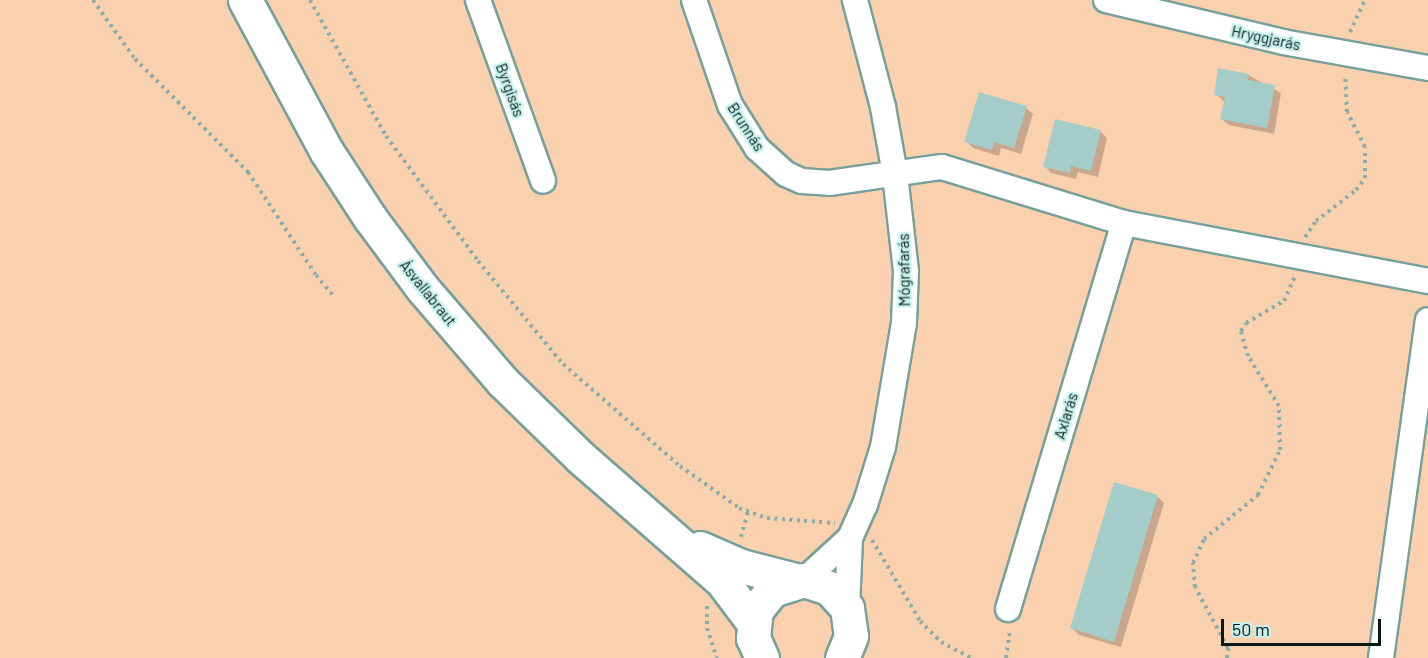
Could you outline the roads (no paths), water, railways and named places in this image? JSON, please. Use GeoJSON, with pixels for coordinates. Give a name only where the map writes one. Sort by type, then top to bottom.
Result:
{"type":"FeatureCollection","features":[{"type":"Feature","properties":{"kind":"main road","name":"Ásvallabraut"},"geometry":{"type":"LineString","coordinates":[[245,0],[327,152],[423,289],[503,382],[580,457],[673,536],[729,588],[753,622]]}},
{"type":"Feature","properties":{"kind":"main road","name":"Ásvallabraut"},"geometry":{"type":"LineString","coordinates":[[673,536],[741,566],[829,588],[852,640]]}},
{"type":"Feature","properties":{"kind":"main road"},"geometry":{"type":"LineString","coordinates":[[762,658],[753,638],[753,622],[763,599],[772,590],[800,580]]}},
{"type":"Feature","properties":{"kind":"street","name":"Byrgisás"},"geometry":{"type":"LineString","coordinates":[[478,0],[543,180]]}},
{"type":"Feature","properties":{"kind":"street","name":"Brunnás"},"geometry":{"type":"LineString","coordinates":[[694,0],[730,105],[758,148],[786,174],[802,182],[829,183],[895,174]]}},
{"type":"Feature","properties":{"kind":"street","name":"Mógrafarás"},"geometry":{"type":"LineString","coordinates":[[852,640],[852,534],[883,447],[904,323],[906,271],[895,174],[883,107],[855,0]]}},
{"type":"Feature","properties":{"kind":"street","name":"Hryggjarás"},"geometry":{"type":"LineString","coordinates":[[1106,0],[1348,54],[1428,68]]}},
{"type":"Feature","properties":{"kind":"street"},"geometry":{"type":"LineString","coordinates":[[895,174],[942,167],[1124,223],[1299,260],[1428,281]]}},
{"type":"Feature","properties":{"kind":"street","name":"Axlarás"},"geometry":{"type":"LineString","coordinates":[[1008,609],[1124,223]]}},
{"type":"Feature","properties":{"kind":"street"},"geometry":{"type":"LineString","coordinates":[[1381,658],[1428,320]]}},
{"type":"Feature","properties":{"kind":"street","name":"Mógrafarás"},"geometry":{"type":"LineString","coordinates":[[800,580],[852,534]]}}]}
